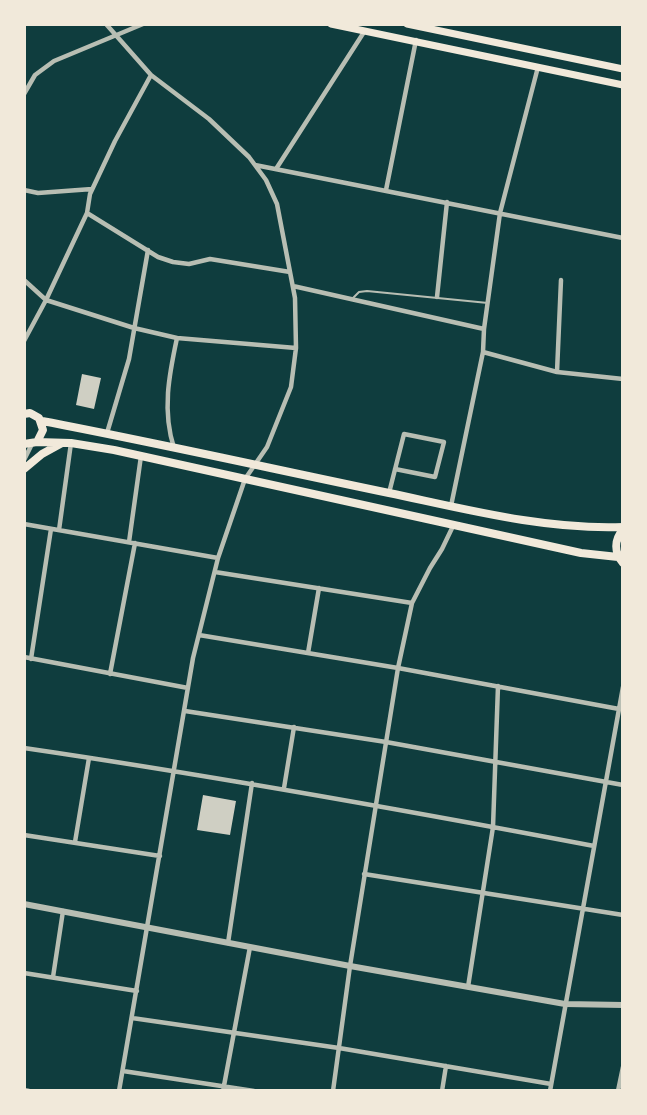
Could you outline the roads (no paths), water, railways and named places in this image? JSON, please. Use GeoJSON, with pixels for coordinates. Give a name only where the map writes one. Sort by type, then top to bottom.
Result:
{"type":"FeatureCollection","features":[{"type":"Feature","properties":{"kind":"main road"},"geometry":{"type":"LineString","coordinates":[[332,24],[623,85]]}},
{"type":"Feature","properties":{"kind":"main road"},"geometry":{"type":"LineString","coordinates":[[407,24],[623,69]]}},
{"type":"Feature","properties":{"kind":"main road"},"geometry":{"type":"LineString","coordinates":[[24,406],[27,413],[42,421],[255,463],[451,506],[540,522],[623,528]]}},
{"type":"Feature","properties":{"kind":"main road"},"geometry":{"type":"LineString","coordinates":[[31,443],[44,430],[42,421]]}},
{"type":"Feature","properties":{"kind":"main road"},"geometry":{"type":"LineString","coordinates":[[31,443],[67,443],[141,456],[621,560],[616,546],[623,528]]}},
{"type":"Feature","properties":{"kind":"main road"},"geometry":{"type":"LineString","coordinates":[[24,469],[42,454],[67,443]]}},
{"type":"Feature","properties":{"kind":"street"},"geometry":{"type":"LineString","coordinates":[[106,24],[151,75],[209,119],[249,156],[266,180],[278,204],[293,286],[296,348],[291,387],[267,447],[245,479],[218,558],[199,635],[119,1091]]}},
{"type":"Feature","properties":{"kind":"street"},"geometry":{"type":"LineString","coordinates":[[24,94],[35,75],[54,61],[143,24]]}},
{"type":"Feature","properties":{"kind":"street"},"geometry":{"type":"LineString","coordinates":[[276,169],[364,32]]}},
{"type":"Feature","properties":{"kind":"street"},"geometry":{"type":"LineString","coordinates":[[386,190],[416,40]]}},
{"type":"Feature","properties":{"kind":"street"},"geometry":{"type":"LineString","coordinates":[[451,506],[483,352],[500,213],[538,67]]}},
{"type":"Feature","properties":{"kind":"street"},"geometry":{"type":"LineString","coordinates":[[24,341],[87,213],[92,189],[151,75]]}},
{"type":"Feature","properties":{"kind":"street"},"geometry":{"type":"LineString","coordinates":[[254,164],[623,238]]}},
{"type":"Feature","properties":{"kind":"street"},"geometry":{"type":"LineString","coordinates":[[24,190],[38,193],[92,189]]}},
{"type":"Feature","properties":{"kind":"street"},"geometry":{"type":"LineString","coordinates":[[437,297],[447,202]]}},
{"type":"Feature","properties":{"kind":"street"},"geometry":{"type":"LineString","coordinates":[[87,213],[158,256],[173,262],[189,264],[210,260],[290,272]]}},
{"type":"Feature","properties":{"kind":"street"},"geometry":{"type":"LineString","coordinates":[[107,433],[129,358],[148,250]]}},
{"type":"Feature","properties":{"kind":"street"},"geometry":{"type":"LineString","coordinates":[[24,280],[46,300],[134,328],[177,338],[296,348]]}},
{"type":"Feature","properties":{"kind":"street"},"geometry":{"type":"LineString","coordinates":[[557,372],[561,280]]}},
{"type":"Feature","properties":{"kind":"street"},"geometry":{"type":"LineString","coordinates":[[293,286],[484,329]]}},
{"type":"Feature","properties":{"kind":"street"},"geometry":{"type":"LineString","coordinates":[[174,448],[168,429],[167,389],[177,338]]}},
{"type":"Feature","properties":{"kind":"street"},"geometry":{"type":"LineString","coordinates":[[483,352],[557,372],[623,379]]}},
{"type":"Feature","properties":{"kind":"street"},"geometry":{"type":"LineString","coordinates":[[389,493],[395,469],[404,435],[444,442],[435,477],[395,469]]}},
{"type":"Feature","properties":{"kind":"street"},"geometry":{"type":"LineString","coordinates":[[24,460],[31,443]]}},
{"type":"Feature","properties":{"kind":"street"},"geometry":{"type":"LineString","coordinates":[[59,530],[67,443]]}},
{"type":"Feature","properties":{"kind":"street"},"geometry":{"type":"LineString","coordinates":[[110,674],[132,543],[141,456]]}},
{"type":"Feature","properties":{"kind":"street"},"geometry":{"type":"LineString","coordinates":[[24,524],[218,558]]}},
{"type":"Feature","properties":{"kind":"street"},"geometry":{"type":"LineString","coordinates":[[333,1091],[364,874],[398,668],[412,603],[454,524]]}},
{"type":"Feature","properties":{"kind":"street"},"geometry":{"type":"LineString","coordinates":[[24,664],[51,529]]}},
{"type":"Feature","properties":{"kind":"street"},"geometry":{"type":"LineString","coordinates":[[215,572],[412,603]]}},
{"type":"Feature","properties":{"kind":"street"},"geometry":{"type":"LineString","coordinates":[[308,653],[319,588]]}},
{"type":"Feature","properties":{"kind":"street"},"geometry":{"type":"LineString","coordinates":[[199,635],[398,668],[619,710]]}},
{"type":"Feature","properties":{"kind":"street"},"geometry":{"type":"LineString","coordinates":[[27,658],[188,688]]}},
{"type":"Feature","properties":{"kind":"street"},"geometry":{"type":"LineString","coordinates":[[468,987],[493,826],[498,687]]}},
{"type":"Feature","properties":{"kind":"street"},"geometry":{"type":"LineString","coordinates":[[550,1091],[623,687]]}},
{"type":"Feature","properties":{"kind":"street"},"geometry":{"type":"LineString","coordinates":[[185,711],[386,741],[623,785]]}},
{"type":"Feature","properties":{"kind":"street"},"geometry":{"type":"LineString","coordinates":[[284,789],[294,728]]}},
{"type":"Feature","properties":{"kind":"street"},"geometry":{"type":"LineString","coordinates":[[24,748],[175,770],[376,804],[594,846]]}},
{"type":"Feature","properties":{"kind":"street"},"geometry":{"type":"LineString","coordinates":[[75,843],[90,758]]}},
{"type":"Feature","properties":{"kind":"street"},"geometry":{"type":"LineString","coordinates":[[228,943],[252,783]]}},
{"type":"Feature","properties":{"kind":"street"},"geometry":{"type":"LineString","coordinates":[[24,835],[160,856]]}},
{"type":"Feature","properties":{"kind":"street"},"geometry":{"type":"LineString","coordinates":[[364,874],[623,915]]}},
{"type":"Feature","properties":{"kind":"street"},"geometry":{"type":"LineString","coordinates":[[24,904],[565,1004],[623,1005]]}},
{"type":"Feature","properties":{"kind":"street"},"geometry":{"type":"LineString","coordinates":[[53,977],[63,911]]}},
{"type":"Feature","properties":{"kind":"street"},"geometry":{"type":"LineString","coordinates":[[224,1089],[250,947]]}},
{"type":"Feature","properties":{"kind":"street"},"geometry":{"type":"LineString","coordinates":[[24,972],[137,991]]}},
{"type":"Feature","properties":{"kind":"street"},"geometry":{"type":"LineString","coordinates":[[132,1018],[339,1048],[551,1084]]}},
{"type":"Feature","properties":{"kind":"street"},"geometry":{"type":"LineString","coordinates":[[442,1091],[446,1066]]}},
{"type":"Feature","properties":{"kind":"street"},"geometry":{"type":"LineString","coordinates":[[618,1091],[623,1067]]}},
{"type":"Feature","properties":{"kind":"street"},"geometry":{"type":"LineString","coordinates":[[123,1071],[224,1089],[254,1091]]}},
{"type":"Feature","properties":{"kind":"street"},"geometry":{"type":"LineString","coordinates":[[24,1090],[29,1091]]}},
{"type":"Feature","properties":{"kind":"lane"},"geometry":{"type":"LineString","coordinates":[[353,299],[359,292],[368,291],[488,303]]}}]}
